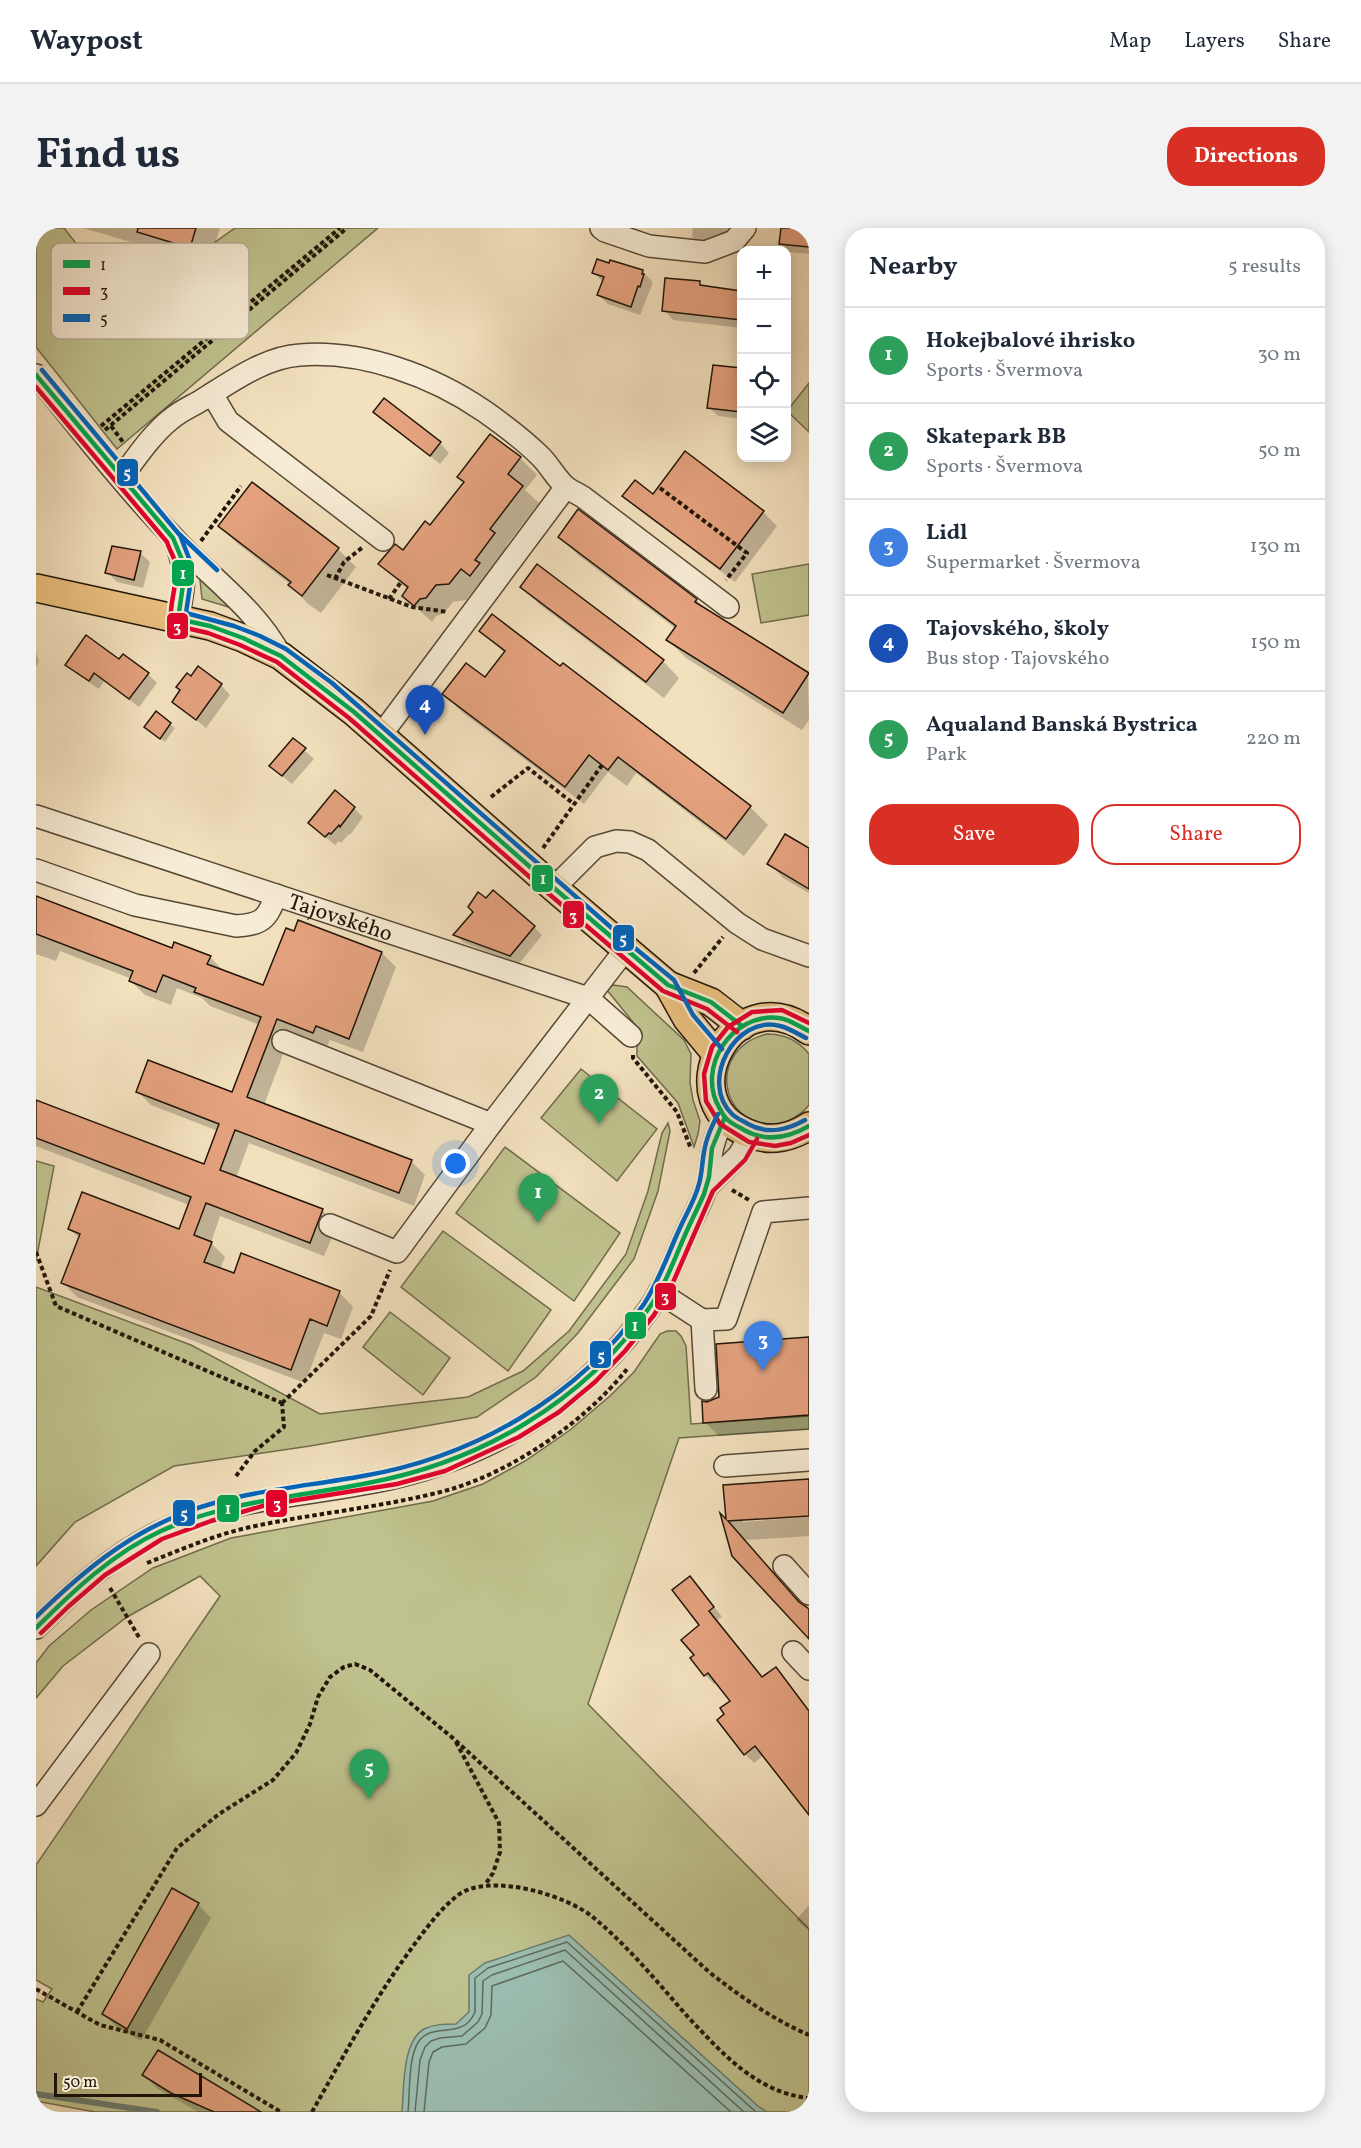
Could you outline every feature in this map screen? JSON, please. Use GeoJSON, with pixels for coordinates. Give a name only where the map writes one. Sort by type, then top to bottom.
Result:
{"type":"FeatureCollection","features":[{"type":"Feature","properties":{"kind":"main road"},"geometry":{"type":"LineString","coordinates":[[36,588],[210,626],[281,656],[327,689],[668,985],[711,1002],[742,1026]]}},
{"type":"Feature","properties":{"kind":"main road"},"geometry":{"type":"LineString","coordinates":[[668,985],[687,1020],[716,1054]]}},
{"type":"Feature","properties":{"kind":"main road"},"geometry":{"type":"LineString","coordinates":[[809,1031],[792,1022],[776,1018],[759,1019],[742,1026],[727,1038],[716,1054],[711,1075],[712,1090],[717,1105],[725,1117],[750,1135],[781,1138],[796,1134],[809,1126]]}},
{"type":"Feature","properties":{"kind":"street"},"geometry":{"type":"LineString","coordinates":[[601,228],[649,246],[705,252],[734,241],[745,228]]}},
{"type":"Feature","properties":{"kind":"street"},"geometry":{"type":"LineString","coordinates":[[121,478],[172,417],[247,373],[279,360],[299,355],[331,355],[404,370],[438,384],[483,410],[524,440],[566,487],[583,497],[721,602]]}},
{"type":"Feature","properties":{"kind":"street"},"geometry":{"type":"LineString","coordinates":[[36,375],[173,538],[269,633],[281,656]]}},
{"type":"Feature","properties":{"kind":"street"},"geometry":{"type":"LineString","coordinates":[[212,394],[228,421],[380,538]]}},
{"type":"Feature","properties":{"kind":"street"},"geometry":{"type":"LineString","coordinates":[[381,735],[566,487]]}},
{"type":"Feature","properties":{"kind":"street"},"geometry":{"type":"LineString","coordinates":[[173,538],[183,562],[183,585],[178,619]]}},
{"type":"Feature","properties":{"kind":"street","name":"Tajovského"},"geometry":{"type":"LineString","coordinates":[[36,816],[588,998]]}},
{"type":"Feature","properties":{"kind":"street"},"geometry":{"type":"LineString","coordinates":[[554,888],[595,847],[616,841],[630,842],[648,850],[735,922],[762,939],[809,956]]}},
{"type":"Feature","properties":{"kind":"street"},"geometry":{"type":"LineString","coordinates":[[36,870],[135,905],[236,926],[252,925],[263,920],[270,911],[276,895]]}},
{"type":"Feature","properties":{"kind":"street"},"geometry":{"type":"LineString","coordinates":[[330,1225],[397,1252],[491,1124],[625,950]]}},
{"type":"Feature","properties":{"kind":"street"},"geometry":{"type":"LineString","coordinates":[[588,998],[631,1036]]}},
{"type":"Feature","properties":{"kind":"street"},"geometry":{"type":"LineString","coordinates":[[283,1041],[491,1124]]}},
{"type":"Feature","properties":{"kind":"street"},"geometry":{"type":"LineString","coordinates":[[36,1628],[100,1569],[129,1549],[181,1522],[264,1498],[396,1477],[443,1464],[516,1431],[555,1406],[590,1377],[627,1337],[659,1292],[707,1186],[713,1143],[725,1117]]}},
{"type":"Feature","properties":{"kind":"street"},"geometry":{"type":"LineString","coordinates":[[707,1186],[739,1155],[750,1135]]}},
{"type":"Feature","properties":{"kind":"street"},"geometry":{"type":"LineString","coordinates":[[659,1292],[702,1320],[726,1319],[763,1212],[809,1208]]}},
{"type":"Feature","properties":{"kind":"street"},"geometry":{"type":"LineString","coordinates":[[702,1320],[705,1389]]}},
{"type":"Feature","properties":{"kind":"street"},"geometry":{"type":"LineString","coordinates":[[725,1466],[809,1460]]}},
{"type":"Feature","properties":{"kind":"street"},"geometry":{"type":"LineString","coordinates":[[784,1566],[809,1594]]}},
{"type":"Feature","properties":{"kind":"street"},"geometry":{"type":"LineString","coordinates":[[793,1652],[809,1670]]}},
{"type":"Feature","properties":{"kind":"street"},"geometry":{"type":"LineString","coordinates":[[36,1805],[148,1654]]}},
{"type":"Feature","properties":{"kind":"path"},"geometry":{"type":"LineString","coordinates":[[249,304],[340,228]]}},
{"type":"Feature","properties":{"kind":"path"},"geometry":{"type":"LineString","coordinates":[[249,308],[347,228]]}},
{"type":"Feature","properties":{"kind":"path"},"geometry":{"type":"LineString","coordinates":[[88,439],[207,339]]}},
{"type":"Feature","properties":{"kind":"path"},"geometry":{"type":"LineString","coordinates":[[88,439],[211,339]]}},
{"type":"Feature","properties":{"kind":"path"},"geometry":{"type":"LineString","coordinates":[[201,541],[241,486]]}},
{"type":"Feature","properties":{"kind":"path"},"geometry":{"type":"LineString","coordinates":[[660,488],[747,553],[721,602]]}},
{"type":"Feature","properties":{"kind":"path"},"geometry":{"type":"LineString","coordinates":[[335,579],[344,562],[380,538]]}},
{"type":"Feature","properties":{"kind":"path"},"geometry":{"type":"LineString","coordinates":[[327,575],[412,608],[448,612],[464,624]]}},
{"type":"Feature","properties":{"kind":"path"},"geometry":{"type":"LineString","coordinates":[[389,599],[401,582]]}},
{"type":"Feature","properties":{"kind":"path"},"geometry":{"type":"LineString","coordinates":[[543,848],[602,765]]}},
{"type":"Feature","properties":{"kind":"path"},"geometry":{"type":"LineString","coordinates":[[491,796],[528,768],[574,804]]}},
{"type":"Feature","properties":{"kind":"path"},"geometry":{"type":"LineString","coordinates":[[694,974],[735,922]]}},
{"type":"Feature","properties":{"kind":"path"},"geometry":{"type":"LineString","coordinates":[[631,1036],[633,1058],[677,1112],[694,1158]]}},
{"type":"Feature","properties":{"kind":"path"},"geometry":{"type":"LineString","coordinates":[[733,1190],[744,1195]]}},
{"type":"Feature","properties":{"kind":"path"},"geometry":{"type":"LineString","coordinates":[[36,1252],[56,1306],[282,1403]]}},
{"type":"Feature","properties":{"kind":"path"},"geometry":{"type":"LineString","coordinates":[[282,1403],[371,1316],[397,1252]]}},
{"type":"Feature","properties":{"kind":"path"},"geometry":{"type":"LineString","coordinates":[[236,1476],[255,1451],[284,1427],[282,1403]]}},
{"type":"Feature","properties":{"kind":"path"},"geometry":{"type":"LineString","coordinates":[[110,1588],[127,1617]]}},
{"type":"Feature","properties":{"kind":"path"},"geometry":{"type":"LineString","coordinates":[[77,2013],[177,1848],[219,1814],[273,1780],[296,1753],[310,1724],[318,1697],[330,1677],[344,1667],[355,1664],[369,1670],[454,1739],[709,1972],[746,2002],[781,2023],[809,2036]]}},
{"type":"Feature","properties":{"kind":"path"},"geometry":{"type":"LineString","coordinates":[[454,1739],[499,1823],[500,1852],[493,1873],[484,1886]]}},
{"type":"Feature","properties":{"kind":"path"},"geometry":{"type":"LineString","coordinates":[[312,2112],[383,1987],[432,1920],[460,1894],[484,1886],[516,1886],[555,1897],[593,1917],[628,1951],[724,2056],[756,2080],[793,2096],[809,2098]]}},
{"type":"Feature","properties":{"kind":"path"},"geometry":{"type":"LineString","coordinates":[[37,1991],[100,2025],[160,2040],[281,2112]]}},
{"type":"Feature","properties":{"kind":"green space"},"geometry":{"type":"Polygon","coordinates":[[[36,228],[64,228],[76,243],[51,243],[51,339],[247,339],[117,449],[36,347],[36,228]]]}},
{"type":"Feature","properties":{"kind":"green space"},"geometry":{"type":"Polygon","coordinates":[[[235,228],[378,228],[249,337],[249,243],[214,243],[235,228]]]}},
{"type":"Feature","properties":{"kind":"green space"},"geometry":{"type":"Polygon","coordinates":[[[809,383],[809,432],[791,415],[791,406],[809,383]]]}},
{"type":"Feature","properties":{"kind":"green space"},"geometry":{"type":"Polygon","coordinates":[[[809,564],[809,615],[761,623],[752,574],[809,564]]]}},
{"type":"Feature","properties":{"kind":"green space"},"geometry":{"type":"Polygon","coordinates":[[[203,578],[235,609],[202,599],[200,580],[203,578]]]}},
{"type":"Feature","properties":{"kind":"green space"},"geometry":{"type":"Polygon","coordinates":[[[613,985],[627,987],[684,1040],[691,1054],[690,1083],[700,1121],[694,1147],[678,1103],[637,1056],[637,1027],[607,990],[613,985]]]}},
{"type":"Feature","properties":{"kind":"green space"},"geometry":{"type":"Polygon","coordinates":[[[767,1034],[791,1039],[809,1054],[809,1105],[793,1118],[774,1124],[755,1121],[741,1113],[731,1100],[727,1085],[728,1069],[735,1054],[748,1042],[767,1034]]]}},
{"type":"Feature","properties":{"kind":"green space"},"geometry":{"type":"Polygon","coordinates":[[[581,1069],[657,1129],[617,1181],[541,1118],[581,1069]]]}},
{"type":"Feature","properties":{"kind":"green space"},"geometry":{"type":"Polygon","coordinates":[[[668,1123],[670,1131],[658,1191],[634,1259],[578,1333],[536,1377],[477,1417],[310,1446],[174,1466],[75,1522],[36,1566],[36,1287],[191,1345],[320,1414],[468,1397],[523,1371],[569,1331],[626,1254],[648,1191],[662,1133],[668,1123]]]}},
{"type":"Feature","properties":{"kind":"green space"},"geometry":{"type":"Polygon","coordinates":[[[505,1147],[620,1233],[574,1301],[456,1213],[505,1147]]]}},
{"type":"Feature","properties":{"kind":"green space"},"geometry":{"type":"Polygon","coordinates":[[[36,1161],[54,1166],[36,1261],[36,1161]]]}},
{"type":"Feature","properties":{"kind":"green space"},"geometry":{"type":"Polygon","coordinates":[[[443,1231],[551,1310],[508,1371],[401,1287],[443,1231]]]}},
{"type":"Feature","properties":{"kind":"green space"},"geometry":{"type":"Polygon","coordinates":[[[390,1312],[450,1358],[423,1395],[363,1347],[390,1312]]]}},
{"type":"Feature","properties":{"kind":"green space"},"geometry":{"type":"Polygon","coordinates":[[[676,1331],[686,1346],[691,1424],[809,1416],[809,1429],[679,1438],[588,1704],[809,1929],[809,2112],[95,2112],[36,2101],[36,1999],[43,2002],[52,1989],[36,1980],[36,1865],[220,1596],[200,1576],[127,1617],[63,1666],[36,1698],[36,1663],[49,1646],[91,1610],[153,1568],[231,1538],[433,1501],[483,1484],[525,1461],[570,1430],[634,1372],[660,1334],[676,1331]]]}},
{"type":"Feature","properties":{"kind":"water"},"geometry":{"type":"Polygon","coordinates":[[[569,1935],[767,2112],[402,2112],[404,2079],[412,2044],[424,2029],[436,2025],[456,2024],[469,2012],[469,1975],[485,1963],[569,1935]]]}},
{"type":"Feature","properties":{"kind":"building"},"geometry":{"type":"Polygon","coordinates":[[[138,228],[196,228],[192,243],[173,243],[137,232],[138,228]]]}},
{"type":"Feature","properties":{"kind":"building"},"geometry":{"type":"Polygon","coordinates":[[[781,228],[809,228],[809,247],[779,244],[781,228]]]}},
{"type":"Feature","properties":{"kind":"building"},"geometry":{"type":"Polygon","coordinates":[[[597,259],[609,263],[610,260],[643,270],[640,287],[638,286],[631,307],[597,295],[604,277],[592,273],[597,259]]]}},
{"type":"Feature","properties":{"kind":"building"},"geometry":{"type":"Polygon","coordinates":[[[665,278],[700,281],[700,285],[737,290],[737,320],[662,311],[665,278]]]}},
{"type":"Feature","properties":{"kind":"building"},"geometry":{"type":"Polygon","coordinates":[[[713,365],[737,368],[737,412],[707,408],[713,365]]]}},
{"type":"Feature","properties":{"kind":"building"},"geometry":{"type":"Polygon","coordinates":[[[384,398],[441,442],[430,456],[373,412],[384,398]]]}},
{"type":"Feature","properties":{"kind":"building"},"geometry":{"type":"Polygon","coordinates":[[[490,434],[521,457],[508,474],[523,486],[490,529],[495,533],[475,560],[480,563],[470,576],[461,569],[449,584],[436,585],[426,598],[420,599],[414,606],[402,596],[408,587],[378,564],[395,544],[403,550],[425,521],[430,525],[464,482],[457,477],[490,434]]]}},
{"type":"Feature","properties":{"kind":"building"},"geometry":{"type":"Polygon","coordinates":[[[685,451],[764,511],[720,569],[622,496],[635,480],[653,494],[685,451]]]}},
{"type":"Feature","properties":{"kind":"building"},"geometry":{"type":"Polygon","coordinates":[[[252,482],[339,548],[302,596],[288,585],[291,582],[218,526],[252,482]]]}},
{"type":"Feature","properties":{"kind":"building"},"geometry":{"type":"Polygon","coordinates":[[[578,509],[697,599],[695,602],[809,673],[783,713],[666,640],[676,626],[558,537],[578,509]]]}},
{"type":"Feature","properties":{"kind":"building"},"geometry":{"type":"Polygon","coordinates":[[[112,546],[141,551],[134,580],[105,573],[112,546]]]}},
{"type":"Feature","properties":{"kind":"building"},"geometry":{"type":"Polygon","coordinates":[[[537,564],[664,660],[646,682],[520,587],[537,564]]]}},
{"type":"Feature","properties":{"kind":"building"},"geometry":{"type":"Polygon","coordinates":[[[492,614],[560,666],[563,663],[751,806],[726,839],[618,757],[608,770],[589,755],[565,787],[442,694],[466,663],[485,677],[505,651],[479,631],[492,614]]]}},
{"type":"Feature","properties":{"kind":"building"},"geometry":{"type":"Polygon","coordinates":[[[86,635],[119,659],[123,654],[149,673],[129,699],[94,673],[89,681],[65,665],[86,635]]]}},
{"type":"Feature","properties":{"kind":"building"},"geometry":{"type":"Polygon","coordinates":[[[198,666],[222,684],[196,720],[172,702],[180,690],[176,687],[187,673],[191,676],[198,666]]]}},
{"type":"Feature","properties":{"kind":"building"},"geometry":{"type":"Polygon","coordinates":[[[156,711],[171,723],[160,739],[144,727],[156,711]]]}},
{"type":"Feature","properties":{"kind":"building"},"geometry":{"type":"Polygon","coordinates":[[[293,738],[306,748],[282,776],[269,766],[293,738]]]}},
{"type":"Feature","properties":{"kind":"building"},"geometry":{"type":"Polygon","coordinates":[[[335,790],[355,807],[340,827],[339,825],[325,837],[308,823],[335,790]]]}},
{"type":"Feature","properties":{"kind":"building"},"geometry":{"type":"Polygon","coordinates":[[[785,834],[809,848],[809,889],[767,864],[785,834]]]}},
{"type":"Feature","properties":{"kind":"building"},"geometry":{"type":"Polygon","coordinates":[[[493,890],[535,926],[510,956],[453,935],[473,912],[468,907],[478,892],[486,898],[493,890]]]}},
{"type":"Feature","properties":{"kind":"building"},"geometry":{"type":"Polygon","coordinates":[[[36,896],[172,948],[174,942],[211,956],[207,964],[263,985],[286,928],[294,931],[298,920],[382,952],[349,1039],[316,1026],[313,1033],[277,1019],[247,1097],[412,1160],[399,1193],[235,1130],[220,1170],[323,1209],[310,1243],[206,1203],[194,1235],[212,1242],[204,1262],[234,1273],[241,1253],[340,1291],[327,1326],[310,1319],[291,1370],[61,1283],[80,1234],[68,1229],[82,1192],[179,1229],[191,1197],[36,1138],[36,1100],[204,1164],[219,1124],[136,1092],[148,1060],[232,1092],[261,1017],[194,992],[196,988],[163,975],[156,992],[129,981],[133,971],[36,934],[36,896]]]}},
{"type":"Feature","properties":{"kind":"building"},"geometry":{"type":"Polygon","coordinates":[[[809,1337],[809,1415],[703,1423],[702,1401],[707,1402],[719,1397],[716,1344],[809,1337]]]}},
{"type":"Feature","properties":{"kind":"building"},"geometry":{"type":"Polygon","coordinates":[[[809,1479],[809,1516],[728,1521],[799,1602],[809,1609],[809,1639],[732,1556],[720,1513],[726,1519],[723,1485],[809,1479]]]}},
{"type":"Feature","properties":{"kind":"building"},"geometry":{"type":"Polygon","coordinates":[[[690,1576],[714,1607],[709,1611],[762,1677],[776,1667],[809,1711],[809,1815],[755,1746],[744,1755],[717,1720],[724,1714],[720,1708],[730,1701],[708,1673],[704,1676],[690,1658],[694,1655],[681,1640],[699,1625],[672,1590],[690,1576]]]}},
{"type":"Feature","properties":{"kind":"building"},"geometry":{"type":"Polygon","coordinates":[[[172,1888],[199,1903],[127,2029],[102,2014],[172,1888]]]}},
{"type":"Feature","properties":{"kind":"building"},"geometry":{"type":"Polygon","coordinates":[[[158,2050],[261,2112],[214,2112],[171,2093],[142,2075],[158,2050]]]}},
{"type":"Feature","properties":{"kind":"waterway"},"geometry":{"type":"LineString","coordinates":[[36,2094],[157,2112]]}},
{"type":"Feature","properties":{"kind":"transit line","name":"5"},"geometry":{"type":"LineString","coordinates":[[42,370],[178,533],[217,570]]}},
{"type":"Feature","properties":{"kind":"transit line","name":"1"},"geometry":{"type":"LineString","coordinates":[[36,375],[173,538],[183,562],[183,585],[178,619],[210,626],[281,656],[354,712],[668,985],[711,1002],[742,1026]]}},
{"type":"Feature","properties":{"kind":"transit line","name":"3"},"geometry":{"type":"LineString","coordinates":[[36,387],[167,542],[176,564],[171,612],[173,625],[208,633],[277,662],[349,718],[663,991],[707,1009],[737,1032]]}},
{"type":"Feature","properties":{"kind":"transit line","name":"5"},"geometry":{"type":"LineString","coordinates":[[180,535],[190,561],[190,586],[186,613],[234,626],[260,636],[286,649],[332,683],[674,980],[693,1015],[722,1049]]}},
{"type":"Feature","properties":{"kind":"transit line","name":"3"},"geometry":{"type":"LineString","coordinates":[[809,1023],[782,1010],[752,1012],[728,1027],[712,1047],[704,1074],[706,1101],[720,1124],[749,1142],[775,1146],[791,1143],[809,1135]]}},
{"type":"Feature","properties":{"kind":"transit line","name":"1"},"geometry":{"type":"LineString","coordinates":[[809,1031],[791,1021],[779,1018],[762,1019],[746,1024],[733,1033],[722,1046],[715,1061],[712,1077],[713,1093],[723,1115],[731,1123],[744,1130],[760,1136],[776,1137],[793,1134],[809,1126]]}},
{"type":"Feature","properties":{"kind":"transit line","name":"5"},"geometry":{"type":"LineString","coordinates":[[805,1120],[777,1130],[755,1127],[732,1114],[723,1101],[719,1085],[721,1069],[727,1053],[736,1040],[749,1030],[764,1025],[780,1026],[806,1038]]}},
{"type":"Feature","properties":{"kind":"transit line","name":"5"},"geometry":{"type":"LineString","coordinates":[[36,1617],[105,1557],[123,1544],[163,1522],[228,1499],[363,1476],[404,1467],[445,1454],[484,1438],[521,1418],[556,1394],[618,1337],[644,1304],[659,1277],[695,1196],[706,1142],[718,1114]]}},
{"type":"Feature","properties":{"kind":"transit line","name":"1"},"geometry":{"type":"LineString","coordinates":[[36,1628],[79,1587],[110,1562],[126,1550],[161,1531],[237,1506],[368,1483],[450,1460],[489,1443],[526,1423],[561,1400],[623,1342],[660,1291],[704,1194],[709,1177],[712,1148],[725,1117]]}},
{"type":"Feature","properties":{"kind":"transit line","name":"3"},"geometry":{"type":"LineString","coordinates":[[41,1633],[105,1575],[162,1539],[211,1521],[266,1505],[397,1484],[445,1471],[519,1437],[559,1412],[595,1382],[625,1351],[654,1315],[671,1287],[713,1191],[745,1160],[757,1139]]}},
{"type":"Feature","properties":{"kind":"place","name":"Tajovského, školy"},"geometry":{"type":"Point","coordinates":[425,735]}},
{"type":"Feature","properties":{"kind":"place","name":"Skatepark BB"},"geometry":{"type":"Point","coordinates":[599,1124]}},
{"type":"Feature","properties":{"kind":"place","name":"Hokejbalové ihrisko"},"geometry":{"type":"Point","coordinates":[538,1223]}},
{"type":"Feature","properties":{"kind":"place","name":"Lidl"},"geometry":{"type":"Point","coordinates":[763,1371]}},
{"type":"Feature","properties":{"kind":"place","name":"Aqualand Banská Bystrica"},"geometry":{"type":"Point","coordinates":[369,1799]}}]}
